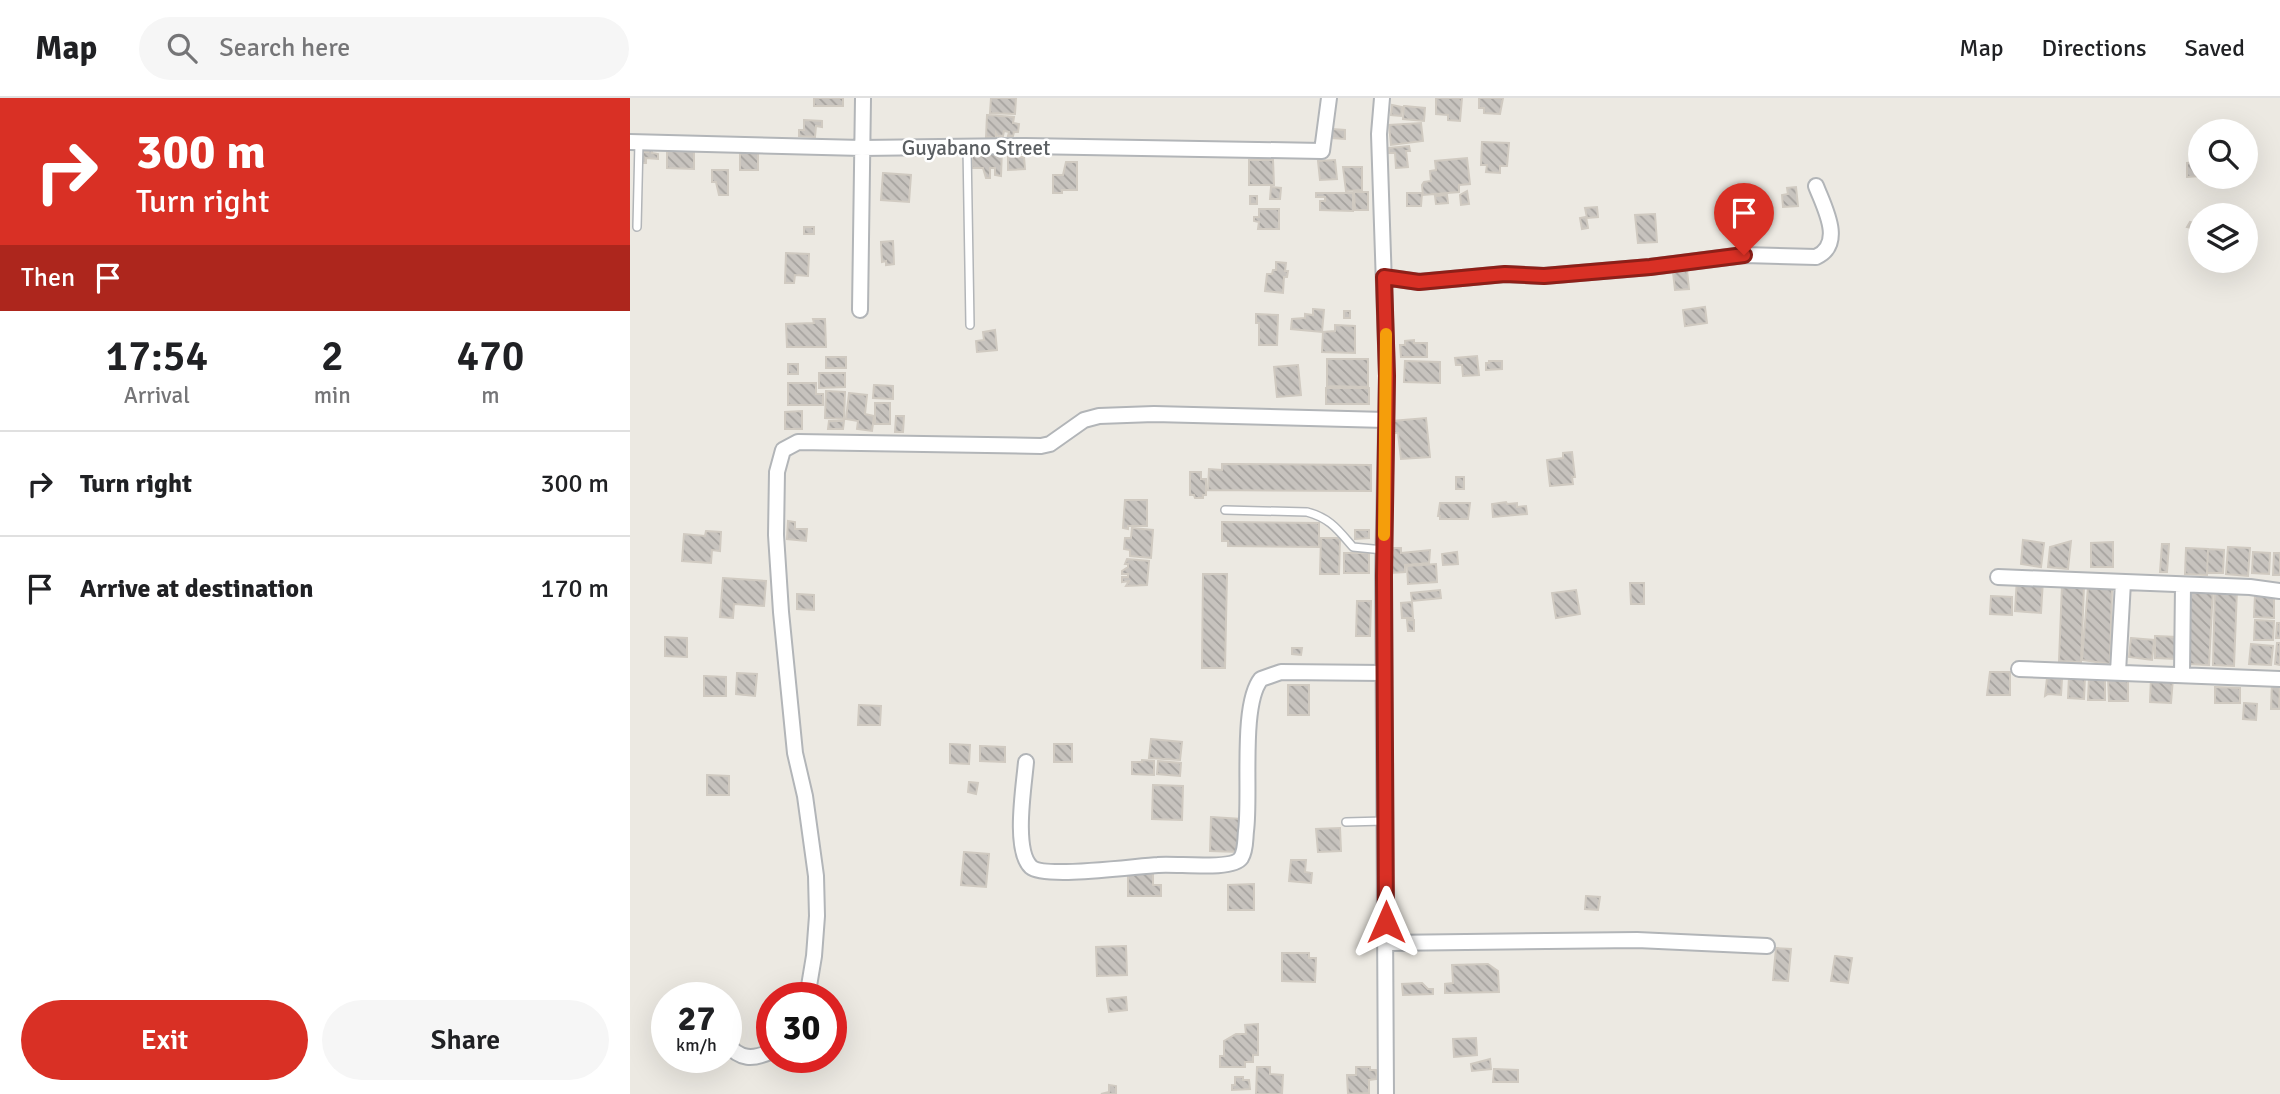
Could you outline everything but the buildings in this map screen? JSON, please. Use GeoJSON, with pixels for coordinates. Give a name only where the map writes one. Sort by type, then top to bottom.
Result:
{"type":"FeatureCollection","features":[{"type":"Feature","properties":{"kind":"street"},"geometry":{"type":"LineString","coordinates":[[860,310],[863,98]]}},
{"type":"Feature","properties":{"kind":"street","name":"Guyabano Street"},"geometry":{"type":"LineString","coordinates":[[635,142],[862,148],[1322,151],[1329,98]]}},
{"type":"Feature","properties":{"kind":"street"},"geometry":{"type":"LineString","coordinates":[[1382,98],[1379,134],[1386,421],[1383,673],[1386,1094]]}},
{"type":"Feature","properties":{"kind":"street"},"geometry":{"type":"LineString","coordinates":[[1384,277],[1419,282],[1505,274],[1544,276],[1650,267],[1744,255],[1816,257],[1824,254],[1831,236],[1830,225],[1816,186]]}},
{"type":"Feature","properties":{"kind":"street"},"geometry":{"type":"LineString","coordinates":[[809,982],[815,943],[816,876],[805,796],[795,753],[781,612],[776,535],[777,472],[783,450],[798,442],[1041,446],[1050,444],[1084,420],[1099,416],[1154,414],[1386,421]]}},
{"type":"Feature","properties":{"kind":"street"},"geometry":{"type":"LineString","coordinates":[[1998,576],[2250,587],[2280,591]]}},
{"type":"Feature","properties":{"kind":"street"},"geometry":{"type":"LineString","coordinates":[[2118,672],[2123,582]]}},
{"type":"Feature","properties":{"kind":"street"},"geometry":{"type":"LineString","coordinates":[[2182,675],[2183,585]]}},
{"type":"Feature","properties":{"kind":"street"},"geometry":{"type":"LineString","coordinates":[[2020,669],[2280,679]]}},
{"type":"Feature","properties":{"kind":"street"},"geometry":{"type":"LineString","coordinates":[[1026,762],[1021,844],[1029,865],[1037,871],[1061,872],[1163,864],[1231,865],[1241,858],[1244,850],[1252,694],[1261,679],[1281,672],[1383,673]]}},
{"type":"Feature","properties":{"kind":"street"},"geometry":{"type":"LineString","coordinates":[[1386,943],[1637,940],[1767,946]]}},
{"type":"Feature","properties":{"kind":"lane"},"geometry":{"type":"LineString","coordinates":[[635,142],[637,227]]}},
{"type":"Feature","properties":{"kind":"lane"},"geometry":{"type":"LineString","coordinates":[[968,147],[970,325]]}},
{"type":"Feature","properties":{"kind":"lane"},"geometry":{"type":"LineString","coordinates":[[1225,510],[1307,512],[1319,515],[1335,525],[1353,547],[1384,550]]}},
{"type":"Feature","properties":{"kind":"lane"},"geometry":{"type":"LineString","coordinates":[[1346,822],[1385,821]]}},
{"type":"Feature","properties":{"kind":"slow traffic"},"geometry":{"type":"LineString","coordinates":[[1384,535],[1386,334]]}},
{"type":"Feature","properties":{"kind":"route"},"geometry":{"type":"LineString","coordinates":[[1386,922],[1384,576],[1387,376],[1384,277],[1419,282],[1479,275],[1544,276],[1650,267],[1744,255]]}}]}
